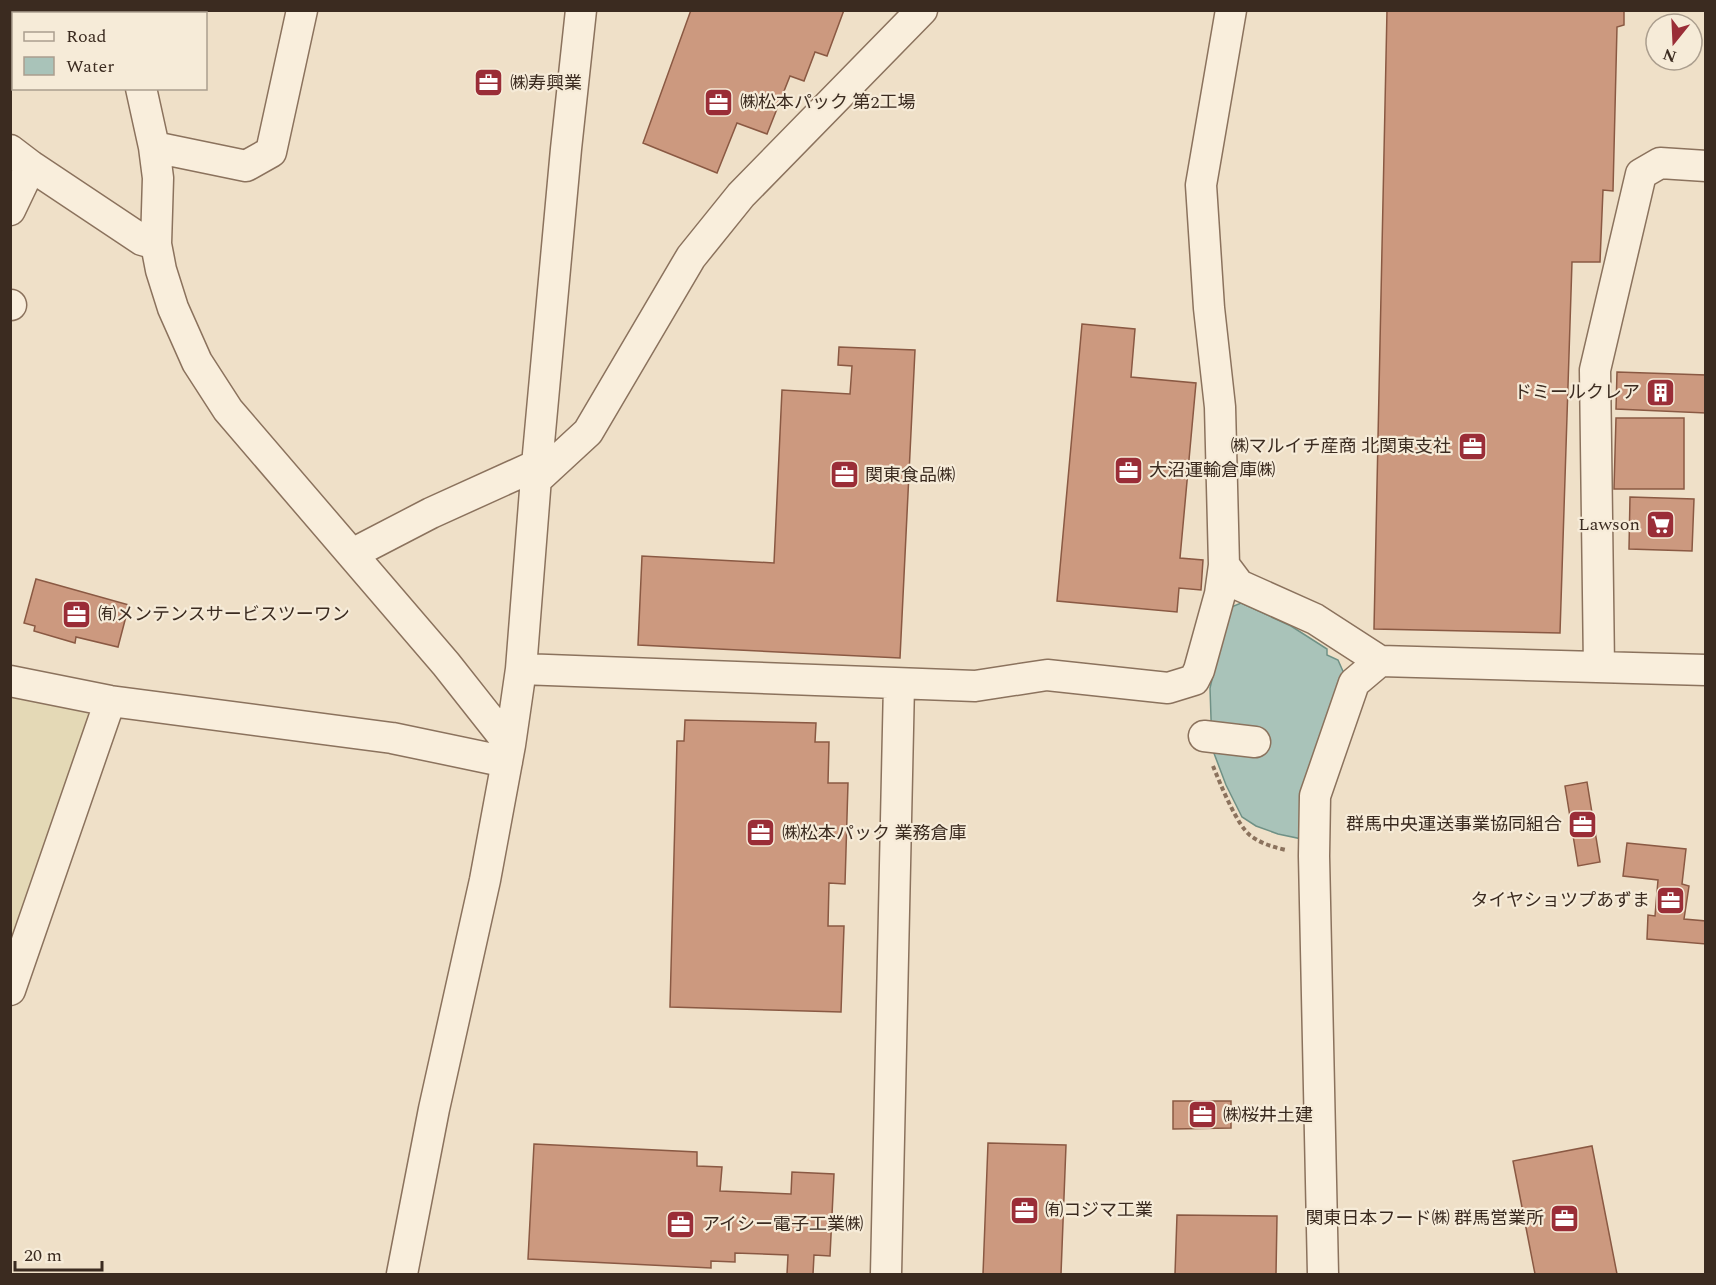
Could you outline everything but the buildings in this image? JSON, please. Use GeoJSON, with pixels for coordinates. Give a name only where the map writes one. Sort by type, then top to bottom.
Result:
{"type":"FeatureCollection","features":[{"type":"Feature","properties":{"kind":"street"},"geometry":{"type":"LineString","coordinates":[[154,147],[246,166],[271,152],[302,10]]}},
{"type":"Feature","properties":{"kind":"street"},"geometry":{"type":"LineString","coordinates":[[402,1275],[437,1098],[485,880],[521,669],[566,149],[581,10]]}},
{"type":"Feature","properties":{"kind":"street"},"geometry":{"type":"LineString","coordinates":[[352,554],[431,513],[537,472],[588,432],[691,257],[741,195],[922,10]]}},
{"type":"Feature","properties":{"kind":"street"},"geometry":{"type":"LineString","coordinates":[[521,669],[975,686],[1047,675],[1168,688],[1194,680],[1199,670],[1220,594],[1224,565],[1220,407],[1209,308],[1201,185],[1231,10]]}},
{"type":"Feature","properties":{"kind":"street"},"geometry":{"type":"LineString","coordinates":[[141,90],[154,147],[158,178],[156,244],[161,270],[173,308],[197,362],[228,410],[446,664],[508,754]]}},
{"type":"Feature","properties":{"kind":"street"},"geometry":{"type":"LineString","coordinates":[[10,210],[21,158],[142,240],[156,244]]}},
{"type":"Feature","properties":{"kind":"street"},"geometry":{"type":"LineString","coordinates":[[1599,667],[1595,370],[1641,174],[1660,163],[1706,166]]}},
{"type":"Feature","properties":{"kind":"street"},"geometry":{"type":"LineString","coordinates":[[1224,565],[1239,585],[1316,619],[1380,661],[1706,670]]}},
{"type":"Feature","properties":{"kind":"street"},"geometry":{"type":"LineString","coordinates":[[1323,1275],[1314,856],[1315,796],[1354,682],[1380,661]]}},
{"type":"Feature","properties":{"kind":"street"},"geometry":{"type":"LineString","coordinates":[[10,681],[110,701],[508,754]]}},
{"type":"Feature","properties":{"kind":"street"},"geometry":{"type":"LineString","coordinates":[[886,1275],[900,684]]}},
{"type":"Feature","properties":{"kind":"street"},"geometry":{"type":"LineString","coordinates":[[10,990],[110,701]]}},
{"type":"Feature","properties":{"kind":"street"},"geometry":{"type":"LineString","coordinates":[[1204,736],[1255,742]]}},
{"type":"Feature","properties":{"kind":"path"},"geometry":{"type":"LineString","coordinates":[[1204,736],[1209,757],[1221,786],[1249,835],[1266,845],[1314,856]]}},
{"type":"Feature","properties":{"kind":"shaded area"},"geometry":{"type":"Polygon","coordinates":[[[11,696],[98,707],[11,968],[11,696]]]}},
{"type":"Feature","properties":{"kind":"water"},"geometry":{"type":"Polygon","coordinates":[[[1241,603],[1291,626],[1327,649],[1327,655],[1338,660],[1346,678],[1302,839],[1256,826],[1242,817],[1226,785],[1212,748],[1210,688],[1229,608],[1241,603]]]}},
{"type":"Feature","properties":{"kind":"place","name":"㈱寿興業"},"geometry":{"type":"Point","coordinates":[489,83]}},
{"type":"Feature","properties":{"kind":"place","name":"㈱松本パック 第2工場"},"geometry":{"type":"Point","coordinates":[719,102]}},
{"type":"Feature","properties":{"kind":"place","name":"ドミールクレア"},"geometry":{"type":"Point","coordinates":[1661,392]}},
{"type":"Feature","properties":{"kind":"place","name":"㈱マルイチ産商 北関東支社"},"geometry":{"type":"Point","coordinates":[1472,446]}},
{"type":"Feature","properties":{"kind":"place","name":"大沼運輸倉庫㈱"},"geometry":{"type":"Point","coordinates":[1128,470]}},
{"type":"Feature","properties":{"kind":"place","name":"関東食品㈱"},"geometry":{"type":"Point","coordinates":[844,475]}},
{"type":"Feature","properties":{"kind":"place","name":"Lawson"},"geometry":{"type":"Point","coordinates":[1661,524]}},
{"type":"Feature","properties":{"kind":"place","name":"㈲メンテンスサービスツーワン"},"geometry":{"type":"Point","coordinates":[77,614]}},
{"type":"Feature","properties":{"kind":"place","name":"群馬中央運送事業協同組合"},"geometry":{"type":"Point","coordinates":[1583,824]}},
{"type":"Feature","properties":{"kind":"place","name":"㈱松本パック 業務倉庫"},"geometry":{"type":"Point","coordinates":[761,833]}},
{"type":"Feature","properties":{"kind":"place","name":"タイヤショツプあずま"},"geometry":{"type":"Point","coordinates":[1671,900]}},
{"type":"Feature","properties":{"kind":"place","name":"㈱桜井土建"},"geometry":{"type":"Point","coordinates":[1202,1115]}},
{"type":"Feature","properties":{"kind":"place","name":"㈲コジマ工業"},"geometry":{"type":"Point","coordinates":[1024,1210]}},
{"type":"Feature","properties":{"kind":"place","name":"関東日本フード㈱ 群馬営業所"},"geometry":{"type":"Point","coordinates":[1565,1218]}},
{"type":"Feature","properties":{"kind":"place","name":"アイシー電子工業㈱"},"geometry":{"type":"Point","coordinates":[681,1224]}}]}
